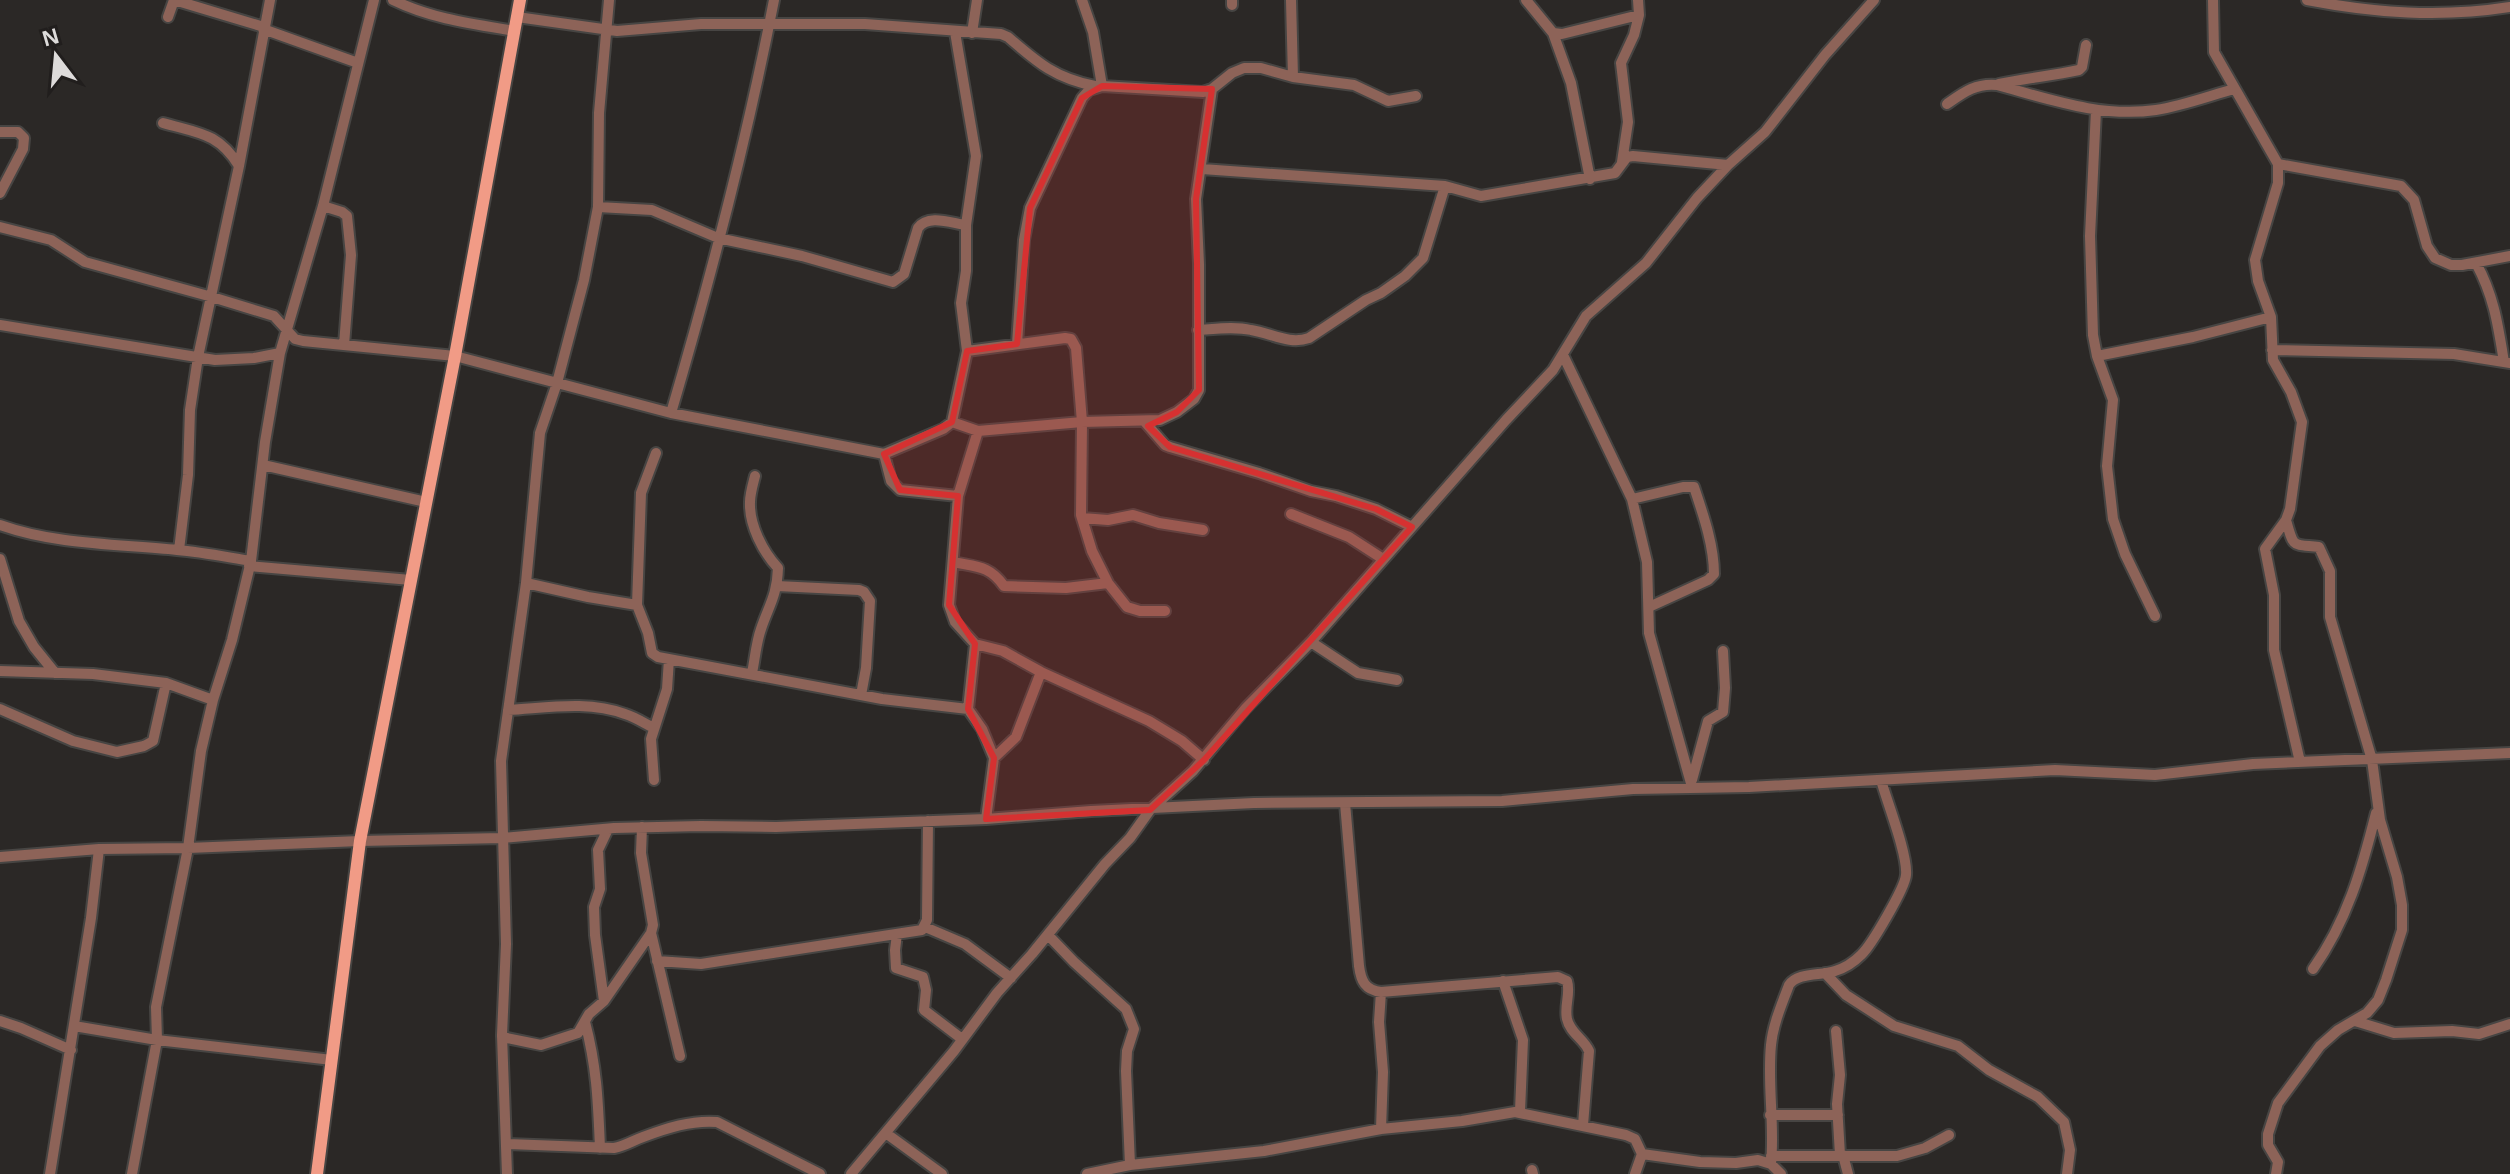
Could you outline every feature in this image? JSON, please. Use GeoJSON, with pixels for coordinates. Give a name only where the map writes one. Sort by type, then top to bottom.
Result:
{"type":"FeatureCollection","features":[{"type":"Feature","properties":{"kind":"main road"},"geometry":{"type":"LineString","coordinates":[[317,1174],[360,841],[455,356],[520,0]]}},
{"type":"Feature","properties":{"kind":"street"},"geometry":{"type":"LineString","coordinates":[[168,17],[174,0],[264,28],[358,63]]}},
{"type":"Feature","properties":{"kind":"street"},"geometry":{"type":"LineString","coordinates":[[179,550],[188,475],[190,410],[198,357],[239,166],[270,0]]}},
{"type":"Feature","properties":{"kind":"street"},"geometry":{"type":"LineString","coordinates":[[132,1174],[157,1040],[156,1007],[188,848],[201,751],[250,564],[280,353],[323,206],[374,0]]}},
{"type":"Feature","properties":{"kind":"street"},"geometry":{"type":"LineString","coordinates":[[393,0],[412,9],[463,23],[515,31]]}},
{"type":"Feature","properties":{"kind":"street"},"geometry":{"type":"LineString","coordinates":[[507,1174],[502,1037],[506,944],[501,761],[526,583],[540,433],[557,383],[584,280],[598,207],[599,113],[609,0]]}},
{"type":"Feature","properties":{"kind":"street"},"geometry":{"type":"LineString","coordinates":[[671,413],[750,120],[774,0]]}},
{"type":"Feature","properties":{"kind":"street"},"geometry":{"type":"LineString","coordinates":[[972,33],[977,0]]}},
{"type":"Feature","properties":{"kind":"street"},"geometry":{"type":"LineString","coordinates":[[1082,0],[1093,32],[1100,86]]}},
{"type":"Feature","properties":{"kind":"street"},"geometry":{"type":"LineString","coordinates":[[1291,0],[1293,77]]}},
{"type":"Feature","properties":{"kind":"street"},"geometry":{"type":"LineString","coordinates":[[1526,0],[1553,33],[1571,83],[1590,179]]}},
{"type":"Feature","properties":{"kind":"street"},"geometry":{"type":"LineString","coordinates":[[1622,164],[1628,122],[1621,63],[1634,35],[1639,15],[1638,0]]}},
{"type":"Feature","properties":{"kind":"street"},"geometry":{"type":"LineString","coordinates":[[851,1174],[887,1134],[1150,810],[1204,760],[1246,708],[1311,642],[1553,370],[1586,316],[1646,263],[1697,198],[1765,132],[1825,55],[1874,0]]}},
{"type":"Feature","properties":{"kind":"street"},"geometry":{"type":"LineString","coordinates":[[2213,0],[2214,52],[2278,164],[2278,183],[2255,260],[2258,281],[2271,317],[2273,360],[2291,392],[2302,422],[2290,509],[2286,520],[2265,549],[2274,595],[2274,650],[2300,762]]}},
{"type":"Feature","properties":{"kind":"street"},"geometry":{"type":"LineString","coordinates":[[2312,1],[2369,11],[2412,13],[2487,11],[2510,7]]}},
{"type":"Feature","properties":{"kind":"street"},"geometry":{"type":"LineString","coordinates":[[1553,33],[1562,34],[1639,15]]}},
{"type":"Feature","properties":{"kind":"street"},"geometry":{"type":"LineString","coordinates":[[517,17],[605,30],[701,24],[865,24],[972,33],[1008,37],[1045,69],[1077,83],[1203,92],[1244,68],[1261,68],[1293,77],[1354,85],[1388,101],[1416,96]]}},
{"type":"Feature","properties":{"kind":"street"},"geometry":{"type":"LineString","coordinates":[[0,227],[51,240],[85,262],[274,316],[295,339],[455,356],[671,413],[884,454],[943,429],[952,422],[967,351],[961,303],[966,271],[966,225],[976,156],[955,32]]}},
{"type":"Feature","properties":{"kind":"street"},"geometry":{"type":"LineString","coordinates":[[1947,104],[1976,86],[2079,70],[2086,45]]}},
{"type":"Feature","properties":{"kind":"street"},"geometry":{"type":"LineString","coordinates":[[1997,85],[2096,110],[2159,109],[2234,89]]}},
{"type":"Feature","properties":{"kind":"street"},"geometry":{"type":"LineString","coordinates":[[1017,344],[1024,240],[1030,208],[1082,98],[1089,90],[1100,86]]}},
{"type":"Feature","properties":{"kind":"street"},"geometry":{"type":"LineString","coordinates":[[952,422],[978,431],[1082,422],[1145,422],[1160,420],[1194,399],[1199,390],[1196,199],[1212,89]]}},
{"type":"Feature","properties":{"kind":"street"},"geometry":{"type":"LineString","coordinates":[[2096,110],[2090,236],[2093,335],[2113,400],[2107,466],[2113,519],[2125,554],[2155,616]]}},
{"type":"Feature","properties":{"kind":"street"},"geometry":{"type":"LineString","coordinates":[[163,123],[221,142],[239,166]]}},
{"type":"Feature","properties":{"kind":"street"},"geometry":{"type":"LineString","coordinates":[[0,132],[18,132],[24,138],[23,149],[0,193]]}},
{"type":"Feature","properties":{"kind":"street"},"geometry":{"type":"LineString","coordinates":[[1202,169],[1445,186],[1481,196],[1615,173],[1627,157],[1633,156],[1728,165]]}},
{"type":"Feature","properties":{"kind":"street"},"geometry":{"type":"LineString","coordinates":[[2278,164],[2401,186],[2414,200],[2427,246],[2435,258],[2451,265],[2509,258]]}},
{"type":"Feature","properties":{"kind":"street"},"geometry":{"type":"LineString","coordinates":[[1198,330],[1249,329],[1285,339],[1300,341],[1309,338],[1393,285],[1423,258],[1445,186]]}},
{"type":"Feature","properties":{"kind":"street"},"geometry":{"type":"LineString","coordinates":[[323,206],[347,216],[351,255],[344,345]]}},
{"type":"Feature","properties":{"kind":"street"},"geometry":{"type":"LineString","coordinates":[[598,207],[652,210],[718,238],[802,256],[893,282],[904,274],[922,222],[929,220],[966,225]]}},
{"type":"Feature","properties":{"kind":"street"},"geometry":{"type":"LineString","coordinates":[[2272,350],[2454,354],[2507,362],[2488,286],[2476,263]]}},
{"type":"Feature","properties":{"kind":"street"},"geometry":{"type":"LineString","coordinates":[[2097,356],[2193,337],[2271,317]]}},
{"type":"Feature","properties":{"kind":"street"},"geometry":{"type":"LineString","coordinates":[[0,325],[215,360],[280,353]]}},
{"type":"Feature","properties":{"kind":"street"},"geometry":{"type":"LineString","coordinates":[[967,351],[1071,339],[1076,348],[1082,422],[1082,518],[1092,551],[1108,583],[1127,607],[1140,611],[1165,611]]}},
{"type":"Feature","properties":{"kind":"street"},"geometry":{"type":"LineString","coordinates":[[1563,355],[1632,499],[1647,562],[1649,633],[1692,785]]}},
{"type":"Feature","properties":{"kind":"street"},"geometry":{"type":"LineString","coordinates":[[1145,422],[1170,447],[1376,509],[1412,527]]}},
{"type":"Feature","properties":{"kind":"street"},"geometry":{"type":"LineString","coordinates":[[978,431],[958,496],[949,605],[955,622],[975,644],[1003,651],[1041,672],[1149,721],[1182,741],[1204,760]]}},
{"type":"Feature","properties":{"kind":"street"},"geometry":{"type":"LineString","coordinates":[[656,453],[641,493],[637,605],[652,653],[658,657],[861,695],[968,709]]}},
{"type":"Feature","properties":{"kind":"street"},"geometry":{"type":"LineString","coordinates":[[884,454],[891,481],[900,490],[958,496]]}},
{"type":"Feature","properties":{"kind":"street"},"geometry":{"type":"LineString","coordinates":[[263,465],[426,502]]}},
{"type":"Feature","properties":{"kind":"street"},"geometry":{"type":"LineString","coordinates":[[752,673],[761,629],[777,586],[778,568],[765,554],[751,513],[755,476]]}},
{"type":"Feature","properties":{"kind":"street"},"geometry":{"type":"LineString","coordinates":[[1632,499],[1694,487],[1708,531],[1714,574],[1708,580],[1649,607]]}},
{"type":"Feature","properties":{"kind":"street"},"geometry":{"type":"LineString","coordinates":[[1291,514],[1349,537],[1383,559]]}},
{"type":"Feature","properties":{"kind":"street"},"geometry":{"type":"LineString","coordinates":[[1082,518],[1108,520],[1133,515],[1203,530]]}},
{"type":"Feature","properties":{"kind":"street"},"geometry":{"type":"LineString","coordinates":[[2276,1174],[2278,1162],[2268,1145],[2268,1134],[2278,1103],[2320,1046],[2338,1030],[2367,1013],[2378,1000],[2402,930],[2402,905],[2378,806],[2372,760],[2330,617],[2328,564],[2319,547],[2300,547],[2293,542],[2286,520]]}},
{"type":"Feature","properties":{"kind":"street"},"geometry":{"type":"LineString","coordinates":[[0,525],[82,541],[179,550],[250,564],[411,580]]}},
{"type":"Feature","properties":{"kind":"street"},"geometry":{"type":"LineString","coordinates":[[0,559],[19,621],[34,647],[55,673]]}},
{"type":"Feature","properties":{"kind":"street"},"geometry":{"type":"LineString","coordinates":[[953,562],[994,572],[1004,586],[1066,588],[1108,583]]}},
{"type":"Feature","properties":{"kind":"street"},"geometry":{"type":"LineString","coordinates":[[526,583],[637,605]]}},
{"type":"Feature","properties":{"kind":"street"},"geometry":{"type":"LineString","coordinates":[[777,586],[864,592],[870,601],[866,668],[861,695]]}},
{"type":"Feature","properties":{"kind":"street"},"geometry":{"type":"LineString","coordinates":[[1311,642],[1358,673],[1397,680]]}},
{"type":"Feature","properties":{"kind":"street"},"geometry":{"type":"LineString","coordinates":[[975,644],[968,709],[982,729],[994,758],[986,819]]}},
{"type":"Feature","properties":{"kind":"street"},"geometry":{"type":"LineString","coordinates":[[1692,785],[1708,721],[1723,712],[1723,651]]}},
{"type":"Feature","properties":{"kind":"street"},"geometry":{"type":"LineString","coordinates":[[654,780],[651,739],[663,708],[669,659]]}},
{"type":"Feature","properties":{"kind":"street"},"geometry":{"type":"LineString","coordinates":[[0,671],[93,674],[166,683],[213,700]]}},
{"type":"Feature","properties":{"kind":"street"},"geometry":{"type":"LineString","coordinates":[[994,758],[1016,737],[1041,672]]}},
{"type":"Feature","properties":{"kind":"street"},"geometry":{"type":"LineString","coordinates":[[0,709],[73,741],[117,752],[153,741],[166,683]]}},
{"type":"Feature","properties":{"kind":"street"},"geometry":{"type":"LineString","coordinates":[[508,710],[579,706],[607,709],[626,714],[654,728]]}},
{"type":"Feature","properties":{"kind":"street"},"geometry":{"type":"LineString","coordinates":[[0,857],[99,849],[502,838],[642,827],[776,827],[986,819],[1254,803],[1502,801],[1692,785],[1749,787],[2055,770],[2155,775],[2253,764],[2510,753]]}},
{"type":"Feature","properties":{"kind":"street"},"geometry":{"type":"LineString","coordinates":[[1781,1174],[1771,1160],[1771,1042],[1789,985],[1793,980],[1850,964],[1864,953],[1907,876],[1881,780]]}},
{"type":"Feature","properties":{"kind":"street"},"geometry":{"type":"LineString","coordinates":[[1345,803],[1360,976],[1367,988],[1381,992],[1558,977],[1569,984],[1567,1020],[1589,1051],[1583,1125]]}},
{"type":"Feature","properties":{"kind":"street"},"geometry":{"type":"LineString","coordinates":[[2313,969],[2347,910],[2378,806]]}},
{"type":"Feature","properties":{"kind":"street"},"geometry":{"type":"LineString","coordinates":[[657,961],[701,964],[917,931],[925,927],[928,821]]}},
{"type":"Feature","properties":{"kind":"street"},"geometry":{"type":"LineString","coordinates":[[502,1037],[544,1045],[574,1035],[581,1030],[589,1014],[604,1001],[651,933],[653,925],[641,853],[642,827]]}},
{"type":"Feature","properties":{"kind":"street"},"geometry":{"type":"LineString","coordinates":[[604,1001],[594,907],[600,889],[598,850],[608,829]]}},
{"type":"Feature","properties":{"kind":"street"},"geometry":{"type":"LineString","coordinates":[[50,1174],[99,849]]}},
{"type":"Feature","properties":{"kind":"street"},"geometry":{"type":"LineString","coordinates":[[925,927],[965,944],[1011,978]]}},
{"type":"Feature","properties":{"kind":"street"},"geometry":{"type":"LineString","coordinates":[[651,933],[680,1056]]}},
{"type":"Feature","properties":{"kind":"street"},"geometry":{"type":"LineString","coordinates":[[897,934],[896,968],[923,977],[926,990],[924,1010],[962,1039]]}},
{"type":"Feature","properties":{"kind":"street"},"geometry":{"type":"LineString","coordinates":[[1048,935],[1131,1017],[1134,1029],[1127,1051],[1126,1071],[1130,1165]]}},
{"type":"Feature","properties":{"kind":"street"},"geometry":{"type":"LineString","coordinates":[[1825,973],[1846,995],[1894,1026],[1958,1046],[1989,1070],[2038,1097],[2064,1122],[2070,1150],[2067,1174]]}},
{"type":"Feature","properties":{"kind":"street"},"geometry":{"type":"LineString","coordinates":[[1503,981],[1523,1040],[1520,1111]]}},
{"type":"Feature","properties":{"kind":"street"},"geometry":{"type":"LineString","coordinates":[[1381,992],[1381,1129]]}},
{"type":"Feature","properties":{"kind":"street"},"geometry":{"type":"LineString","coordinates":[[0,1021],[31,1031],[71,1050]]}},
{"type":"Feature","properties":{"kind":"street"},"geometry":{"type":"LineString","coordinates":[[2355,1021],[2394,1033],[2452,1031],[2479,1034],[2510,1024]]}},
{"type":"Feature","properties":{"kind":"street"},"geometry":{"type":"LineString","coordinates":[[585,1022],[599,1089],[600,1148]]}},
{"type":"Feature","properties":{"kind":"street"},"geometry":{"type":"LineString","coordinates":[[74,1026],[157,1040],[332,1060]]}},
{"type":"Feature","properties":{"kind":"street"},"geometry":{"type":"LineString","coordinates":[[1836,1031],[1840,1075],[1838,1115],[1842,1155],[1848,1174]]}},
{"type":"Feature","properties":{"kind":"street"},"geometry":{"type":"LineString","coordinates":[[1087,1174],[1114,1171],[1130,1165],[1264,1151],[1381,1129],[1462,1121],[1520,1111],[1635,1139],[1642,1154],[1635,1174]]}},
{"type":"Feature","properties":{"kind":"street"},"geometry":{"type":"LineString","coordinates":[[1770,1115],[1838,1115]]}},
{"type":"Feature","properties":{"kind":"street"},"geometry":{"type":"LineString","coordinates":[[506,1144],[623,1146],[676,1125],[717,1122],[820,1174]]}},
{"type":"Feature","properties":{"kind":"street"},"geometry":{"type":"LineString","coordinates":[[887,1134],[942,1174]]}},
{"type":"Feature","properties":{"kind":"street"},"geometry":{"type":"LineString","coordinates":[[1642,1154],[1735,1168],[1758,1160],[1842,1155],[1897,1156],[1925,1148],[1949,1135]]}},
{"type":"Feature","properties":{"kind":"highlighted area"},"geometry":{"type":"Polygon","coordinates":[[[1102,86],[1212,89],[1196,199],[1199,390],[1177,412],[1148,426],[1170,447],[1376,509],[1412,527],[1204,760],[1150,810],[986,819],[994,758],[968,709],[975,644],[949,605],[958,496],[900,490],[884,454],[952,422],[967,351],[1017,344],[1030,208],[1082,98],[1102,86]]]}}]}
